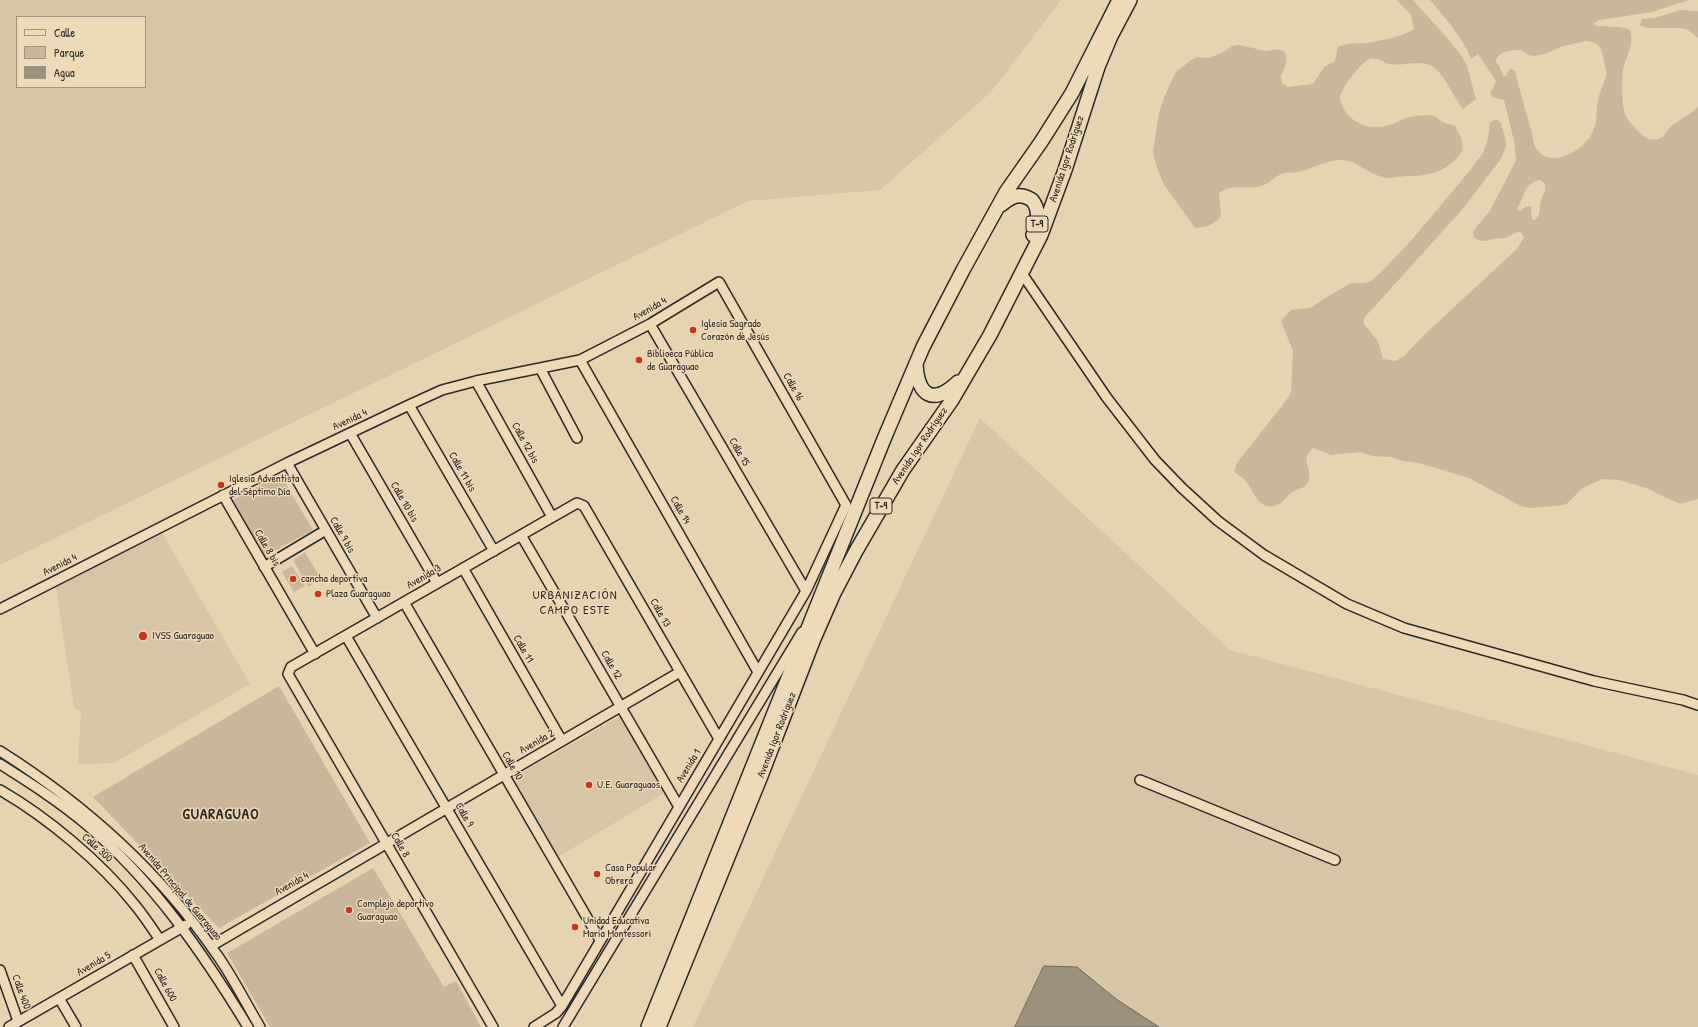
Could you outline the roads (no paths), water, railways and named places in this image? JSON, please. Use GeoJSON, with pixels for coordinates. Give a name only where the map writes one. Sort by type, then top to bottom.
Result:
{"type":"FeatureCollection","features":[{"type":"Feature","properties":{"kind":"highway","name":"Avenida Igor Rodríguez"},"geometry":{"type":"LineString","coordinates":[[648,1027],[916,362],[997,208],[1072,93],[1119,0]]}},
{"type":"Feature","properties":{"kind":"highway","name":"Avenida Igor Rodríguez"},"geometry":{"type":"LineString","coordinates":[[659,1027],[761,776],[813,641],[834,593],[856,550],[899,476],[952,400],[990,335],[1041,235],[1065,170],[1098,67],[1111,36],[1130,0]]}},
{"type":"Feature","properties":{"kind":"highway","name":"T-9"},"geometry":{"type":"LineString","coordinates":[[997,208],[1014,196],[1020,195],[1032,200],[1038,212],[1037,224],[1015,286]]}},
{"type":"Feature","properties":{"kind":"highway","name":"T-9"},"geometry":{"type":"LineString","coordinates":[[916,362],[918,383],[928,394],[944,394],[967,374]]}},
{"type":"Feature","properties":{"kind":"street"},"geometry":{"type":"LineString","coordinates":[[1021,272],[1107,398],[1155,460],[1182,488],[1218,520],[1264,555],[1347,604],[1404,628],[1589,680],[1683,700],[1698,705]]}},
{"type":"Feature","properties":{"kind":"street","name":"Avenida 4"},"geometry":{"type":"LineString","coordinates":[[0,609],[287,463],[409,405],[442,390],[476,381],[580,360],[650,324],[719,282]]}},
{"type":"Feature","properties":{"kind":"street","name":"Calle 16"},"geometry":{"type":"LineString","coordinates":[[719,282],[846,505]]}},
{"type":"Feature","properties":{"kind":"street","name":"Calle 15"},"geometry":{"type":"LineString","coordinates":[[650,324],[806,591]]}},
{"type":"Feature","properties":{"kind":"street","name":"Calle 14"},"geometry":{"type":"LineString","coordinates":[[580,360],[758,672]]}},
{"type":"Feature","properties":{"kind":"street"},"geometry":{"type":"LineString","coordinates":[[540,368],[577,438]]}},
{"type":"Feature","properties":{"kind":"street","name":"Calle 12 bis"},"geometry":{"type":"LineString","coordinates":[[476,381],[552,517]]}},
{"type":"Feature","properties":{"kind":"street","name":"Calle 11 bis"},"geometry":{"type":"LineString","coordinates":[[409,405],[494,551]]}},
{"type":"Feature","properties":{"kind":"street","name":"Calle 10 bis"},"geometry":{"type":"LineString","coordinates":[[350,433],[437,583]]}},
{"type":"Feature","properties":{"kind":"street","name":"Calle 9 bis"},"geometry":{"type":"LineString","coordinates":[[287,463],[377,618]]}},
{"type":"Feature","properties":{"kind":"street","name":"Calle 8 bis"},"geometry":{"type":"LineString","coordinates":[[223,495],[315,654]]}},
{"type":"Feature","properties":{"kind":"street","name":"Avenida 3"},"geometry":{"type":"LineString","coordinates":[[288,674],[291,667],[577,503]]}},
{"type":"Feature","properties":{"kind":"street","name":"Calle 13"},"geometry":{"type":"LineString","coordinates":[[577,503],[584,506],[719,739]]}},
{"type":"Feature","properties":{"kind":"street","name":"Avenida 1"},"geometry":{"type":"LineString","coordinates":[[534,1027],[556,1013],[562,1006],[806,591],[846,505]]}},
{"type":"Feature","properties":{"kind":"street"},"geometry":{"type":"LineString","coordinates":[[264,567],[326,530]]}},
{"type":"Feature","properties":{"kind":"street","name":"Calle 12"},"geometry":{"type":"LineString","coordinates":[[521,535],[679,807]]}},
{"type":"Feature","properties":{"kind":"street","name":"Calle 11"},"geometry":{"type":"LineString","coordinates":[[463,568],[562,741]]}},
{"type":"Feature","properties":{"kind":"street","name":"Calle 10"},"geometry":{"type":"LineString","coordinates":[[404,602],[600,940]]}},
{"type":"Feature","properties":{"kind":"street"},"geometry":{"type":"LineString","coordinates":[[563,1027],[817,607]]}},
{"type":"Feature","properties":{"kind":"street","name":"Calle 9"},"geometry":{"type":"LineString","coordinates":[[346,636],[562,1006]]}},
{"type":"Feature","properties":{"kind":"street","name":"Avenida 2"},"geometry":{"type":"LineString","coordinates":[[386,844],[680,672]]}},
{"type":"Feature","properties":{"kind":"street","name":"Calle 8"},"geometry":{"type":"LineString","coordinates":[[288,674],[492,1027]]}},
{"type":"Feature","properties":{"kind":"street","name":"Avenida Principal de Guaraguao"},"geometry":{"type":"LineString","coordinates":[[0,751],[54,787],[103,826],[140,862],[211,946],[260,1027]]}},
{"type":"Feature","properties":{"kind":"street","name":"Avenida Principal de Guaraguao"},"geometry":{"type":"LineString","coordinates":[[0,764],[39,788],[92,830],[134,869],[182,927],[248,1027]]}},
{"type":"Feature","properties":{"kind":"street"},"geometry":{"type":"LineString","coordinates":[[1140,780],[1335,860]]}},
{"type":"Feature","properties":{"kind":"street","name":"Calle 300"},"geometry":{"type":"LineString","coordinates":[[1,791],[63,834],[99,866],[135,905],[160,940]]}},
{"type":"Feature","properties":{"kind":"street","name":"Avenida 4"},"geometry":{"type":"LineString","coordinates":[[211,946],[386,844]]}},
{"type":"Feature","properties":{"kind":"street","name":"Avenida 5"},"geometry":{"type":"LineString","coordinates":[[9,1027],[192,922]]}},
{"type":"Feature","properties":{"kind":"street","name":"Calle 600"},"geometry":{"type":"LineString","coordinates":[[133,955],[174,1027]]}},
{"type":"Feature","properties":{"kind":"street","name":"Calle 400"},"geometry":{"type":"LineString","coordinates":[[0,970],[18,1021]]}},
{"type":"Feature","properties":{"kind":"street"},"geometry":{"type":"LineString","coordinates":[[59,998],[76,1027]]}},
{"type":"Feature","properties":{"kind":"water"},"geometry":{"type":"Polygon","coordinates":[[[1044,966],[1077,967],[1116,999],[1159,1027],[1015,1027],[1044,966]]]}},
{"type":"Feature","properties":{"kind":"place","name":"Iglesia Sagrado Corazón de Jesús"},"geometry":{"type":"Point","coordinates":[693,330]}},
{"type":"Feature","properties":{"kind":"place","name":"Biblioeca Pública de Guaraguao"},"geometry":{"type":"Point","coordinates":[639,360]}},
{"type":"Feature","properties":{"kind":"place","name":"Iglesia Adventista del Séptimo Día"},"geometry":{"type":"Point","coordinates":[221,485]}},
{"type":"Feature","properties":{"kind":"place","name":"cancha deportiva"},"geometry":{"type":"Point","coordinates":[293,579]}},
{"type":"Feature","properties":{"kind":"place","name":"Plaza Guaraguao"},"geometry":{"type":"Point","coordinates":[318,594]}},
{"type":"Feature","properties":{"kind":"place","name":"IVSS Guaraguao"},"geometry":{"type":"Point","coordinates":[143,636]}},
{"type":"Feature","properties":{"kind":"place","name":"U.E. Guaraguaos"},"geometry":{"type":"Point","coordinates":[589,785]}},
{"type":"Feature","properties":{"kind":"place","name":"Casa Popular Obrera"},"geometry":{"type":"Point","coordinates":[597,874]}},
{"type":"Feature","properties":{"kind":"place","name":"Complejo deportivo Guaraguao"},"geometry":{"type":"Point","coordinates":[349,910]}},
{"type":"Feature","properties":{"kind":"place","name":"Unidad Educativa Maria Montessori"},"geometry":{"type":"Point","coordinates":[575,927]}},
{"type":"Feature","properties":{"kind":"district","name":"URBANIZACIÓN CAMPO ESTE"},"geometry":{"type":"Point","coordinates":[575,604]}},
{"type":"Feature","properties":{"kind":"district","name":"GUARAGUAO"},"geometry":{"type":"Point","coordinates":[221,815]}}]}
